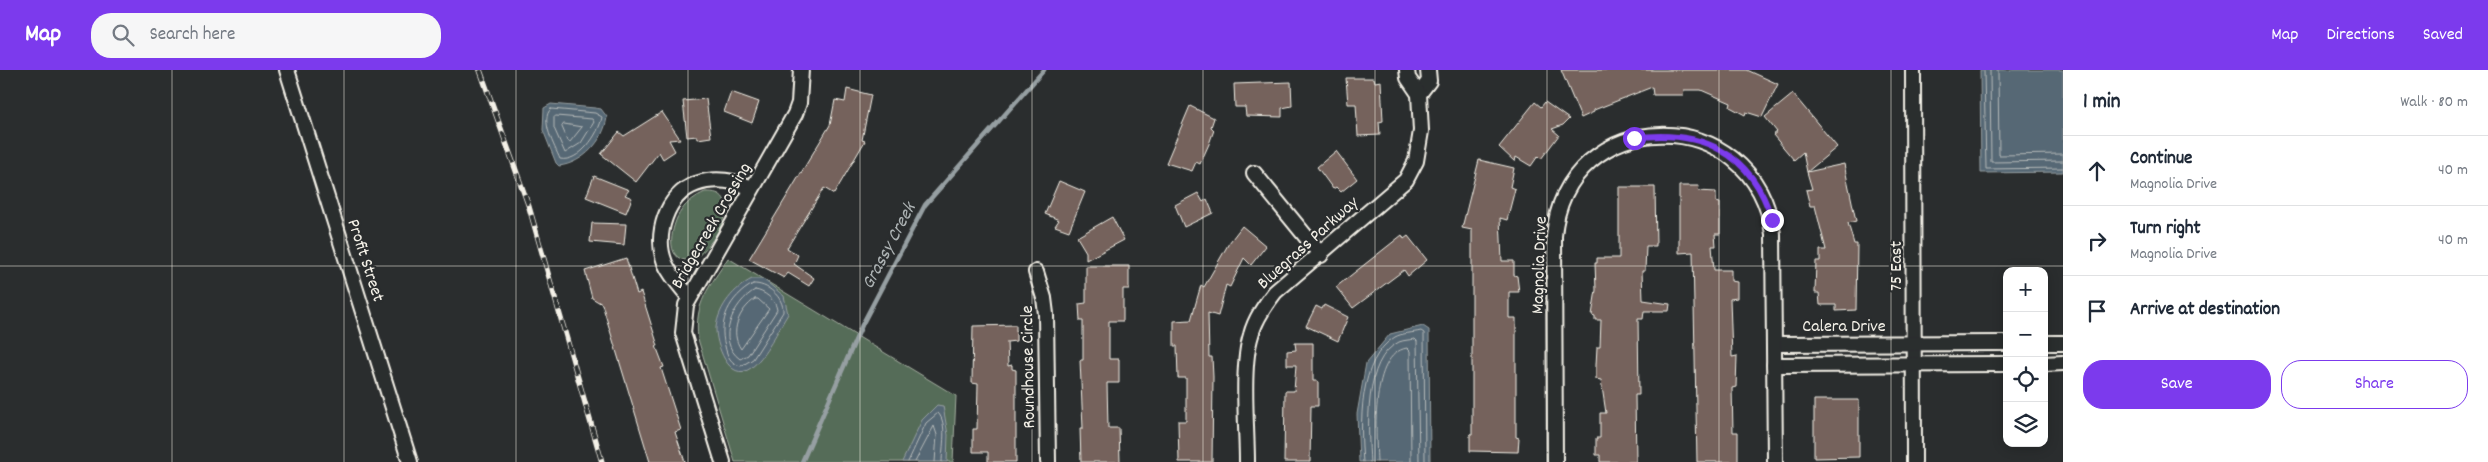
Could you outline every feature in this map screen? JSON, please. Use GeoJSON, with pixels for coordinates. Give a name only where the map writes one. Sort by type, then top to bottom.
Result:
{"type":"FeatureCollection","features":[{"type":"Feature","properties":{"kind":"street","name":"Profit Street"},"geometry":{"type":"LineString","coordinates":[[287,70],[410,462]]}},
{"type":"Feature","properties":{"kind":"street","name":"Bridgecreek Crossing"},"geometry":{"type":"LineString","coordinates":[[723,462],[683,333],[686,305],[796,114],[799,103],[801,70]]}},
{"type":"Feature","properties":{"kind":"street","name":"Bluegrass Parkway"},"geometry":{"type":"LineString","coordinates":[[1247,462],[1247,356],[1251,333],[1275,292],[1321,255],[1406,180],[1416,160],[1421,131],[1419,94],[1408,78],[1407,70]]}},
{"type":"Feature","properties":{"kind":"street","name":"Bluegrass Parkway"},"geometry":{"type":"LineString","coordinates":[[1419,94],[1429,81],[1428,70]]}},
{"type":"Feature","properties":{"kind":"street","name":"75 East"},"geometry":{"type":"LineString","coordinates":[[1913,70],[1914,462]]}},
{"type":"Feature","properties":{"kind":"street","name":"Magnolia Drive"},"geometry":{"type":"LineString","coordinates":[[1555,462],[1555,222],[1558,210],[1570,183],[1588,164],[1603,152],[1634,138],[1647,137],[1694,138],[1711,144],[1746,170],[1762,192],[1772,220],[1775,462]]}},
{"type":"Feature","properties":{"kind":"street"},"geometry":{"type":"LineString","coordinates":[[1254,173],[1321,255]]}},
{"type":"Feature","properties":{"kind":"street"},"geometry":{"type":"LineString","coordinates":[[690,297],[665,262],[661,235],[663,222],[669,208],[685,190],[696,184],[724,181],[737,182],[752,188]]}},
{"type":"Feature","properties":{"kind":"street","name":"Roundhouse Circle"},"geometry":{"type":"LineString","coordinates":[[1036,272],[1046,314],[1048,462]]}},
{"type":"Feature","properties":{"kind":"street","name":"Calera Drive"},"geometry":{"type":"LineString","coordinates":[[1774,344],[2003,343]]}},
{"type":"Feature","properties":{"kind":"street"},"geometry":{"type":"LineString","coordinates":[[2048,343],[2063,343]]}},
{"type":"Feature","properties":{"kind":"street"},"geometry":{"type":"LineString","coordinates":[[2048,364],[2063,363]]}},
{"type":"Feature","properties":{"kind":"street"},"geometry":{"type":"LineString","coordinates":[[1774,366],[2003,364]]}},
{"type":"Feature","properties":{"kind":"green space"},"geometry":{"type":"Polygon","coordinates":[[[705,192],[719,194],[725,201],[722,224],[715,237],[697,256],[690,260],[681,259],[672,249],[675,224],[686,205],[695,197],[705,192]]]}},
{"type":"Feature","properties":{"kind":"green space"},"geometry":{"type":"Polygon","coordinates":[[[728,258],[956,396],[953,462],[735,462],[698,339],[697,326],[698,315],[704,296],[728,258]]]}},
{"type":"Feature","properties":{"kind":"water"},"geometry":{"type":"Polygon","coordinates":[[[1980,70],[2063,70],[2063,172],[1981,173],[1980,70]]]}},
{"type":"Feature","properties":{"kind":"water"},"geometry":{"type":"Polygon","coordinates":[[[551,104],[601,109],[607,117],[602,134],[591,149],[584,156],[559,166],[556,163],[543,130],[544,108],[551,104]]]}},
{"type":"Feature","properties":{"kind":"water"},"geometry":{"type":"Polygon","coordinates":[[[752,279],[763,279],[784,296],[788,314],[756,363],[751,368],[736,371],[730,366],[721,351],[716,327],[720,312],[728,299],[739,287],[752,279]]]}},
{"type":"Feature","properties":{"kind":"water"},"geometry":{"type":"Polygon","coordinates":[[[1423,326],[1429,330],[1430,462],[1359,462],[1357,414],[1366,363],[1390,334],[1423,326]]]}},
{"type":"Feature","properties":{"kind":"water"},"geometry":{"type":"Polygon","coordinates":[[[937,405],[943,406],[948,435],[947,462],[902,462],[922,420],[937,405]]]}},
{"type":"Feature","properties":{"kind":"building"},"geometry":{"type":"Polygon","coordinates":[[[1561,70],[1747,70],[1778,84],[1762,117],[1746,112],[1745,115],[1730,107],[1731,103],[1701,90],[1684,90],[1683,95],[1653,95],[1652,87],[1594,110],[1594,112],[1581,118],[1561,70]]]}},
{"type":"Feature","properties":{"kind":"building"},"geometry":{"type":"Polygon","coordinates":[[[1346,78],[1374,78],[1375,82],[1381,81],[1383,121],[1379,122],[1380,135],[1358,136],[1356,104],[1348,104],[1346,78]]]}},
{"type":"Feature","properties":{"kind":"building"},"geometry":{"type":"Polygon","coordinates":[[[1291,82],[1292,106],[1282,108],[1282,117],[1246,116],[1245,107],[1235,107],[1234,84],[1291,82]]]}},
{"type":"Feature","properties":{"kind":"building"},"geometry":{"type":"Polygon","coordinates":[[[847,89],[871,95],[862,140],[865,141],[834,194],[824,188],[787,248],[798,255],[794,264],[814,278],[809,286],[788,273],[784,278],[749,259],[830,125],[835,100],[845,102],[847,89]]]}},
{"type":"Feature","properties":{"kind":"building"},"geometry":{"type":"Polygon","coordinates":[[[731,92],[759,102],[752,123],[724,112],[731,92]]]}},
{"type":"Feature","properties":{"kind":"building"},"geometry":{"type":"Polygon","coordinates":[[[1793,94],[1837,147],[1807,172],[1803,152],[1794,160],[1773,135],[1777,132],[1765,117],[1793,94]]]}},
{"type":"Feature","properties":{"kind":"building"},"geometry":{"type":"Polygon","coordinates":[[[706,99],[711,137],[698,139],[697,136],[687,137],[683,101],[706,99]]]}},
{"type":"Feature","properties":{"kind":"building"},"geometry":{"type":"Polygon","coordinates":[[[1535,102],[1541,107],[1545,102],[1569,119],[1563,125],[1552,129],[1559,135],[1541,159],[1538,156],[1531,166],[1516,157],[1515,162],[1499,147],[1535,102]]]}},
{"type":"Feature","properties":{"kind":"building"},"geometry":{"type":"Polygon","coordinates":[[[1190,106],[1214,118],[1211,127],[1214,130],[1209,144],[1200,164],[1196,162],[1192,171],[1166,163],[1190,106]]]}},
{"type":"Feature","properties":{"kind":"building"},"geometry":{"type":"Polygon","coordinates":[[[662,112],[680,139],[669,140],[675,151],[663,159],[659,152],[636,182],[601,154],[619,132],[624,136],[662,112]]]}},
{"type":"Feature","properties":{"kind":"building"},"geometry":{"type":"Polygon","coordinates":[[[1336,151],[1357,179],[1341,192],[1336,187],[1333,189],[1317,167],[1336,151]]]}},
{"type":"Feature","properties":{"kind":"building"},"geometry":{"type":"Polygon","coordinates":[[[1479,160],[1514,168],[1510,187],[1515,189],[1507,220],[1500,218],[1502,261],[1514,261],[1514,275],[1517,276],[1519,292],[1509,292],[1509,318],[1516,318],[1516,437],[1519,438],[1518,452],[1470,451],[1470,434],[1472,434],[1472,230],[1462,228],[1479,160]]]}},
{"type":"Feature","properties":{"kind":"building"},"geometry":{"type":"Polygon","coordinates":[[[1844,164],[1856,221],[1848,223],[1854,244],[1857,244],[1856,310],[1836,311],[1836,305],[1820,305],[1819,293],[1815,293],[1816,261],[1820,261],[1820,250],[1826,250],[1815,206],[1810,206],[1806,190],[1812,189],[1807,172],[1844,164]]]}},
{"type":"Feature","properties":{"kind":"building"},"geometry":{"type":"Polygon","coordinates":[[[594,176],[629,190],[625,195],[632,198],[626,213],[586,197],[594,176]]]}},
{"type":"Feature","properties":{"kind":"building"},"geometry":{"type":"Polygon","coordinates":[[[1059,181],[1085,192],[1069,231],[1055,226],[1059,220],[1045,214],[1059,181]]]}},
{"type":"Feature","properties":{"kind":"building"},"geometry":{"type":"Polygon","coordinates":[[[1679,186],[1699,186],[1698,191],[1716,192],[1716,202],[1720,203],[1720,234],[1715,234],[1716,246],[1712,246],[1714,270],[1731,270],[1731,281],[1737,282],[1737,298],[1730,299],[1732,357],[1737,356],[1736,387],[1732,388],[1733,432],[1738,432],[1738,462],[1697,462],[1693,252],[1679,253],[1679,186]]]}},
{"type":"Feature","properties":{"kind":"building"},"geometry":{"type":"Polygon","coordinates":[[[1619,187],[1655,187],[1656,246],[1646,246],[1645,271],[1642,271],[1643,300],[1670,304],[1669,311],[1644,311],[1643,319],[1638,319],[1639,395],[1635,395],[1636,462],[1600,462],[1600,455],[1596,455],[1596,438],[1600,438],[1600,413],[1606,413],[1601,380],[1596,379],[1597,347],[1600,347],[1601,320],[1595,320],[1595,316],[1592,315],[1596,290],[1595,263],[1597,263],[1597,258],[1619,258],[1619,187]]]}},
{"type":"Feature","properties":{"kind":"building"},"geometry":{"type":"Polygon","coordinates":[[[1198,193],[1203,202],[1207,199],[1213,213],[1184,227],[1175,205],[1198,193]]]}},
{"type":"Feature","properties":{"kind":"building"},"geometry":{"type":"Polygon","coordinates":[[[1112,217],[1124,240],[1086,260],[1086,252],[1077,237],[1112,217]]]}},
{"type":"Feature","properties":{"kind":"building"},"geometry":{"type":"Polygon","coordinates":[[[592,223],[626,224],[624,245],[590,242],[592,223]]]}},
{"type":"Feature","properties":{"kind":"building"},"geometry":{"type":"Polygon","coordinates":[[[1242,226],[1266,246],[1251,265],[1244,258],[1230,287],[1226,285],[1218,316],[1208,313],[1209,357],[1212,357],[1213,377],[1212,462],[1179,462],[1178,421],[1186,421],[1186,378],[1178,378],[1177,346],[1174,346],[1174,321],[1191,320],[1201,285],[1204,287],[1229,243],[1242,226]]]}},
{"type":"Feature","properties":{"kind":"building"},"geometry":{"type":"Polygon","coordinates":[[[1402,235],[1404,239],[1408,236],[1427,260],[1408,276],[1404,270],[1353,308],[1336,287],[1402,235]]]}},
{"type":"Feature","properties":{"kind":"building"},"geometry":{"type":"Polygon","coordinates":[[[626,258],[637,294],[641,292],[658,346],[656,346],[664,367],[661,368],[681,430],[675,432],[685,462],[650,462],[602,304],[592,298],[585,271],[626,258]]]}},
{"type":"Feature","properties":{"kind":"building"},"geometry":{"type":"Polygon","coordinates":[[[1086,266],[1129,266],[1129,289],[1123,289],[1123,321],[1109,321],[1109,359],[1119,359],[1119,383],[1107,383],[1108,428],[1119,428],[1120,462],[1081,462],[1080,428],[1083,428],[1080,360],[1083,360],[1083,321],[1080,321],[1079,304],[1086,303],[1086,266]]]}},
{"type":"Feature","properties":{"kind":"building"},"geometry":{"type":"Polygon","coordinates":[[[1324,305],[1348,317],[1338,341],[1306,326],[1316,306],[1322,309],[1324,305]]]}},
{"type":"Feature","properties":{"kind":"building"},"geometry":{"type":"Polygon","coordinates":[[[1016,325],[1016,341],[1007,342],[1008,366],[1012,365],[1012,369],[1016,370],[1016,462],[988,462],[988,452],[973,452],[973,429],[977,429],[978,384],[972,383],[973,326],[1016,325]]]}},
{"type":"Feature","properties":{"kind":"building"},"geometry":{"type":"Polygon","coordinates":[[[1295,343],[1313,343],[1313,381],[1318,381],[1318,406],[1311,406],[1310,462],[1284,462],[1285,391],[1294,391],[1296,365],[1287,365],[1287,351],[1296,350],[1295,343]]]}},
{"type":"Feature","properties":{"kind":"building"},"geometry":{"type":"Polygon","coordinates":[[[1814,400],[1859,400],[1859,457],[1814,458],[1814,400]]]}},
{"type":"Feature","properties":{"kind":"waterway","name":"Grassy Creek"},"geometry":{"type":"LineString","coordinates":[[802,462],[862,325],[925,205],[1044,70]]}},
{"type":"Feature","properties":{"kind":"railway"},"geometry":{"type":"LineString","coordinates":[[480,70],[529,207],[602,462]]}},
{"type":"Feature","properties":{"kind":"route"},"geometry":{"type":"LineString","coordinates":[[1634,138],[1694,138],[1711,144],[1736,160],[1746,170],[1762,192],[1772,220]]}}]}
